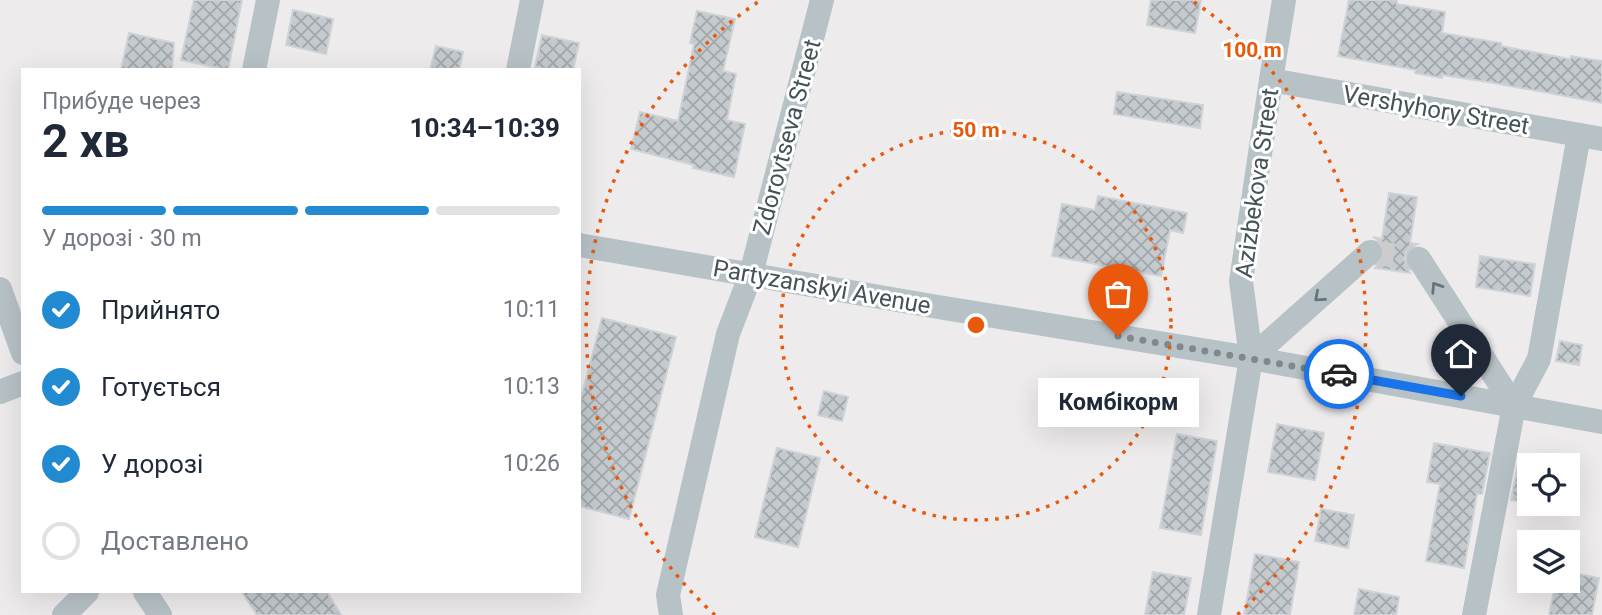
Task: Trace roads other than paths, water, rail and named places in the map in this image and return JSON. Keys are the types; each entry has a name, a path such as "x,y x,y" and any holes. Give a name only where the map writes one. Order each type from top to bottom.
{"street":[{"path":"254,68 268,0"},
{"path":"518,68 532,0"},
{"name":"Zdorovtseva Street","path":"671,615 668,595 728,334 751,274 822,0"},
{"name":"Azizbekova Street","path":"1209,615 1251,358 1241,281 1284,0"},
{"name":"Vershyhory Street","path":"1270,80 1590,137"},
{"path":"1474,615 1514,406 1539,359 1590,137"},
{"name":"Partyzanskyi Avenue","path":"581,245 1251,358 1602,422"},
{"path":"1251,358 1370,252"},
{"path":"1419,259 1514,406"},
{"path":"0,289 21,347"},
{"path":"0,392 21,384"},
{"path":"64,615 86,593"},
{"path":"146,593 160,615"}],"tunnel":[{"path":"1370,252 1419,259"}],"place":[{"name":"Комбікорм","path":"1118,336"}]}
